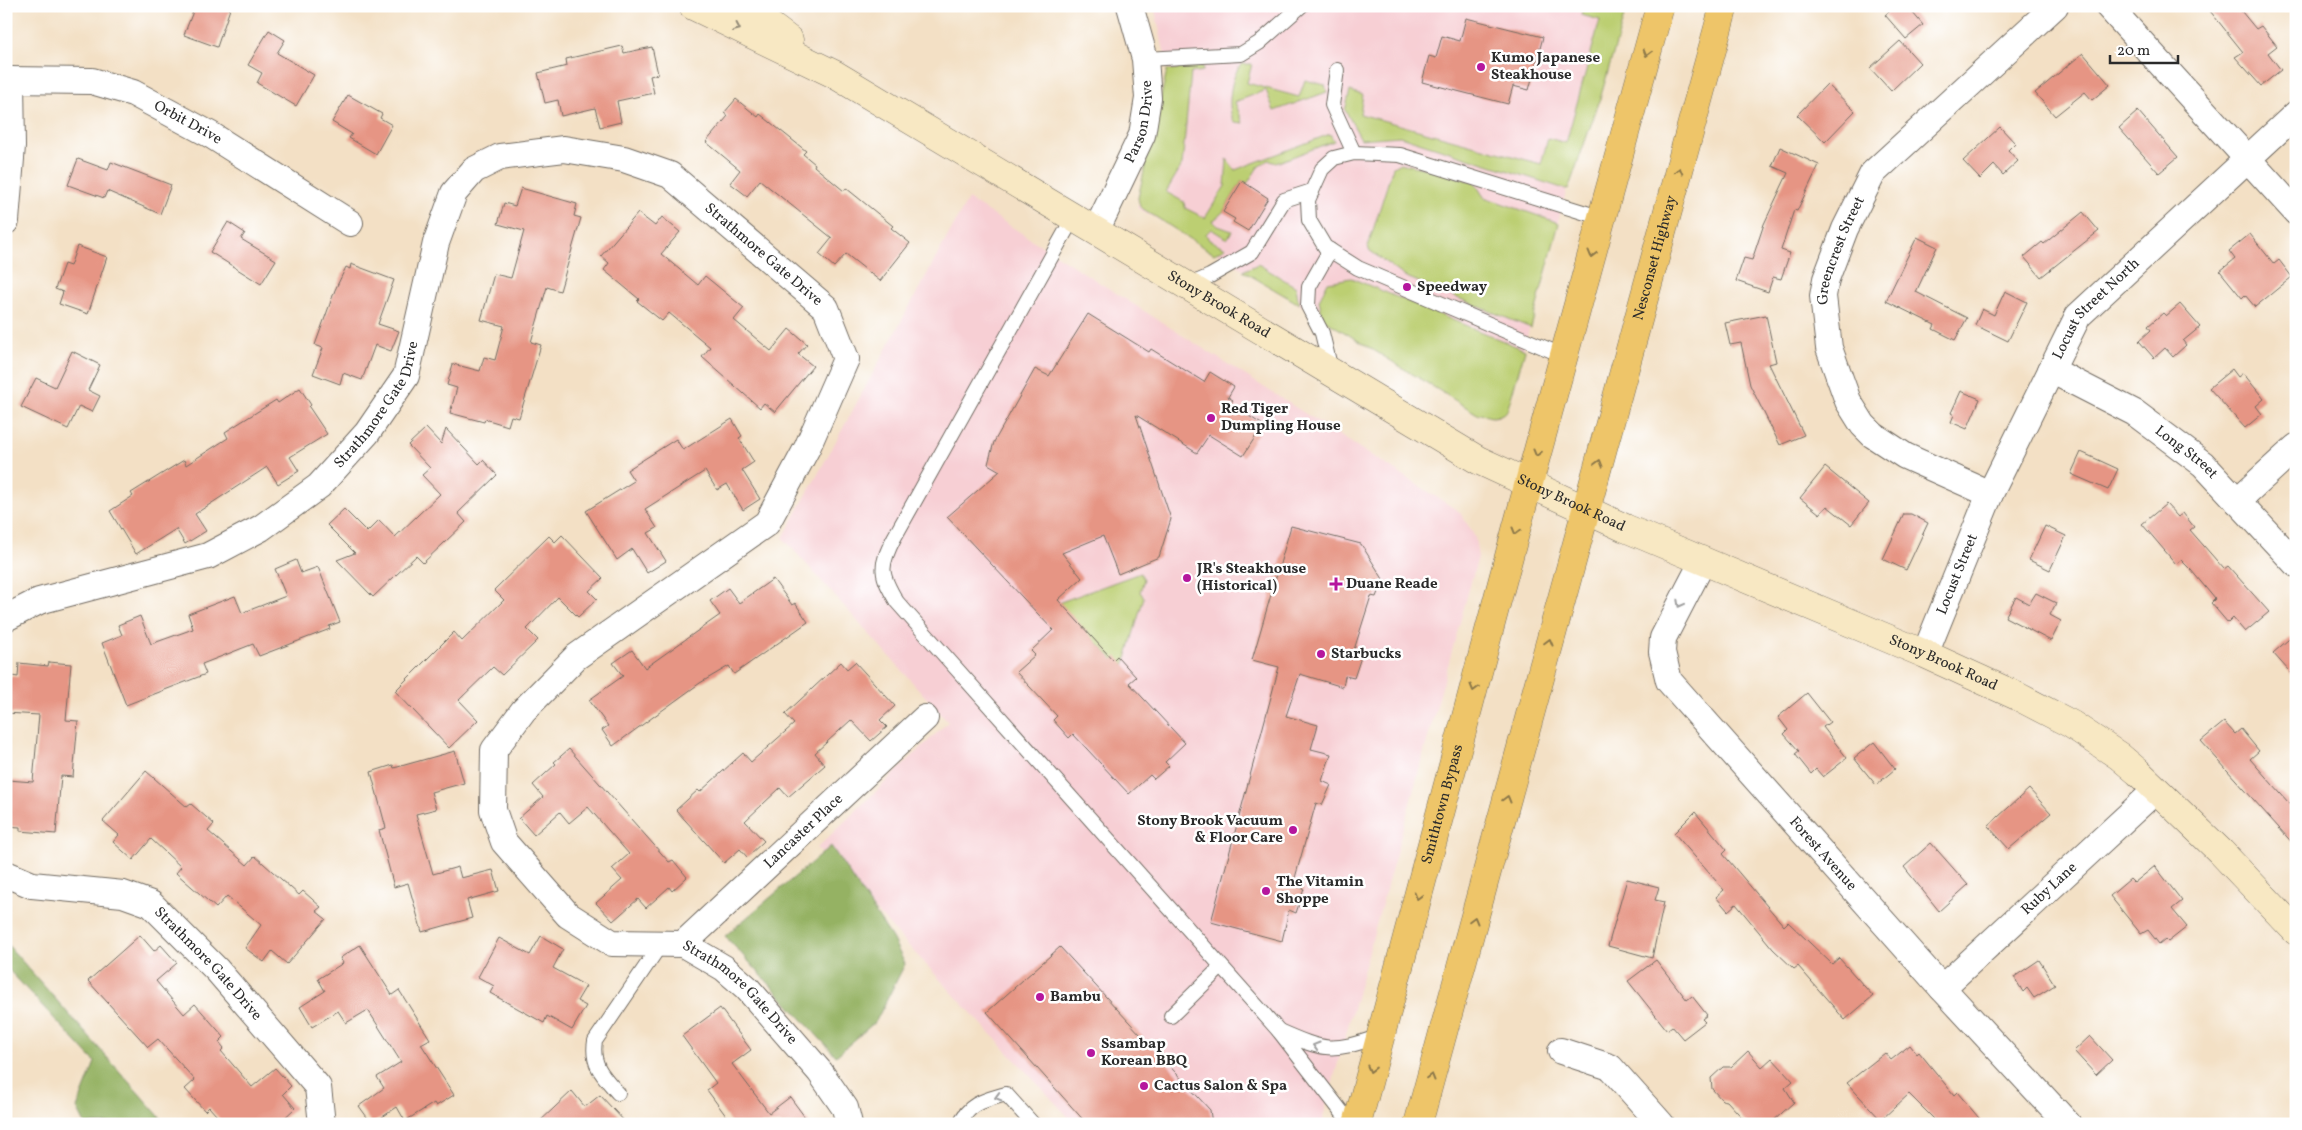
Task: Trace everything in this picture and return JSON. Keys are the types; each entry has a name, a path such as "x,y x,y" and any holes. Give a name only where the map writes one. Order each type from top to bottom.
{"highway":[{"path":"1529,484 1660,6"},
{"name":"Nesconset Highway","path":"1586,510 1724,6"},
{"name":"Smithtown Bypass","path":"1357,1124 1529,484"},
{"path":"1418,1124 1586,510"}],"main road":[{"name":"Stony Brook Road","path":"693,6 834,74 1478,460 1703,561 1925,654 2017,696 2071,724 2119,756 2156,790 2221,852 2296,931"},
{"name":"Stony Brook Road","path":"744,6 834,74"}],"street":[{"name":"Parson Drive","path":"1096,232 1142,135 1148,98 1145,59 1130,6"},
{"name":"Greencrest Street","path":"1990,494 1905,456 1874,435 1863,425 1848,401 1829,348 1823,296 1826,279 1845,229 1873,173 2054,6"},
{"path":"2108,6 2296,212"},
{"path":"6,221 12,146 8,80"},
{"name":"Orbit Drive","path":"8,80 92,81 133,93 212,135 350,223"},
{"path":"2248,158 2296,114"},
{"name":"Strathmore Gate Drive","path":"6,618 39,601 208,556 261,528 319,486 367,433 406,376 436,243 454,193 474,170 500,157 564,148 624,159 670,175 826,308 846,358 807,448 767,523 576,657 522,711 494,750 493,810 504,842 568,915 612,943 672,944 724,968 747,988 820,1072 845,1108 849,1124"},
{"name":"Locust Street North","path":"1990,494 2078,316 2248,158"},
{"name":"Long Street","path":"2052,370 2135,413 2203,464 2296,564"},
{"path":"2237,501 2296,447"},
{"name":"Locust Street","path":"1925,654 1990,494"},
{"name":"Forest Avenue","path":"1703,561 1663,638 1663,659 1669,681 1942,988 2068,1124"},
{"name":"Lancaster Place","path":"672,944 925,718"},
{"name":"Ruby Lane","path":"1942,988 2156,790"},
{"name":"Strathmore Gate Drive","path":"6,874 32,885 123,894 151,904 217,970 318,1087 322,1124"},
{"path":"1561,1051 1610,1067 1661,1124"}],"lane":[{"path":"1145,59 1242,54 1259,43 1301,6"},
{"path":"1337,70 1332,104 1354,153"},
{"path":"1564,356 1358,268 1325,246 1309,220 1308,200 1322,169 1334,158 1354,153 1400,155 1602,218"},
{"path":"1187,286 1210,276 1252,252 1284,200 1312,191"},
{"path":"1073,218 883,559 884,581 897,602 1278,1031 1351,1124"},
{"path":"1330,250 1310,287 1308,306 1322,333 1332,371"},
{"path":"618,1094 597,1069 592,1055 594,1041 672,944"},
{"path":"1172,1016 1221,967"},
{"path":"1278,1031 1326,1049 1351,1046 1380,1036"},
{"path":"960,1124 964,1114 976,1103 1006,1094 1033,1124"}],"shaded area":[{"path":"1154,6 1627,6 1569,181 1507,411 1499,417 1492,418 1480,413 1479,415 1194,239 1137,208 1141,200 1170,78"},
{"path":"968,199 1460,512 1475,537 1478,557 1323,1117 1324,1124 1075,1124 817,848 948,722 783,538"}],"green space":[{"path":"1583,6 1627,6 1600,99 1568,190 1400,136 1361,139 1345,110 1350,91 1363,95 1360,114 1541,164 1548,138 1566,143 1600,20 1581,15"},
{"path":"1242,64 1252,64 1247,83 1299,97 1305,80 1325,85 1327,92 1274,111 1266,90 1235,102 1243,123 1235,122 1230,110 1232,83"},
{"path":"1203,66 1203,71 1191,73 1182,165 1166,192 1184,202 1185,208 1205,218 1225,186 1227,159 1235,170 1330,134 1334,141 1276,163 1268,160 1258,167 1247,184 1242,181 1223,212 1213,221 1218,226 1232,231 1227,239 1211,229 1206,234 1209,240 1226,248 1214,254 1140,207 1138,198 1167,70"},
{"path":"1400,163 1441,172 1475,183 1484,197 1559,223 1531,328 1404,276 1369,250 1368,246 1393,167"},
{"path":"1258,264 1296,287 1299,304 1243,271"},
{"path":"1351,278 1525,350 1507,411 1494,417 1481,413 1479,415 1323,319 1319,300 1328,282"},
{"path":"1140,573 1144,579 1140,592 1144,597 1123,669 1058,603"},
{"path":"831,846 892,938 905,964 876,1021 836,1056 725,936"},
{"path":"6,943 166,1124 85,1124 77,1108 95,1062 6,967"}],"building":[{"path":"195,6 231,6 217,47 184,35"},
{"path":"1896,6 1907,6 1923,25 1906,39 1885,15"},
{"path":"2206,6 2237,6 2256,29 2261,26 2277,46 2268,53 2281,70 2261,86 2235,57 2243,52"},
{"name":"Kumo Japanese Steakhouse","path":"1466,18 1543,37 1529,90 1513,86 1508,104 1422,82 1429,56 1436,58 1442,36 1460,41"},
{"path":"269,30 285,40 277,53 314,75 296,106 257,83 262,73 248,65"},
{"path":"1900,41 1920,63 1891,91 1870,68"},
{"path":"622,46 624,53 652,47 658,74 650,76 654,93 617,101 621,122 600,127 595,108 561,116 558,100 545,103 538,73 567,66 566,59"},
{"path":"2083,53 2110,85 2092,100 2085,92 2055,116 2035,93"},
{"path":"1827,84 1855,111 1825,142 1797,115"},
{"path":"348,95 382,114 380,118 392,125 376,154 349,138 352,134 332,122"},
{"path":"736,99 758,117 760,114 806,151 803,154 815,164 814,166 844,191 846,188 893,226 891,228 910,243 880,281 846,254 834,267 819,254 832,238 760,180 747,196 730,183 740,170 706,142 728,116 724,113"},
{"path":"2138,111 2178,157 2159,173 2119,128"},
{"path":"2000,127 2015,143 2008,150 2018,161 2003,175 1994,165 1980,179 1963,161"},
{"path":"1780,147 1819,165 1797,211 1794,210 1781,250 1790,253 1781,279 1773,277 1768,292 1736,281 1744,258 1752,260 1764,224 1788,173 1772,166"},
{"path":"78,159 108,170 111,162 171,185 160,214 107,191 104,198 68,185"},
{"path":"1242,181 1268,198 1248,231 1233,222 1235,219 1223,212"},
{"path":"521,188 577,204 574,216 581,218 560,291 547,287 531,342 541,345 519,418 511,416 508,426 485,419 484,422 450,413 457,388 447,385 453,364 480,371 484,357 495,360 504,326 481,320 494,274 511,278 524,231 498,224 504,203 515,206"},
{"path":"2083,212 2099,231 2041,277 2024,257 2042,242 2044,244"},
{"path":"638,213 655,226 662,217 680,232 661,254 698,285 705,276 744,308 734,320 771,351 789,329 807,344 798,354 813,366 775,412 764,403 760,408 702,357 710,347 669,313 662,321 604,270 609,263 601,256"},
{"path":"228,222 245,233 241,239 276,260 261,284 210,252"},
{"path":"2250,234 2274,264 2279,260 2292,277 2255,307 2245,295 2242,298 2220,271 2235,259 2229,251"},
{"path":"1917,237 1937,247 1916,292 1967,318 1955,340 1933,329 1935,325 1886,301"},
{"path":"77,246 107,257 88,314 59,304 63,292 55,289 64,264 70,266"},
{"path":"351,264 394,280 378,324 399,331 391,351 375,345 362,380 343,373 340,384 313,374 323,348 315,345 335,290 346,267 350,269"},
{"path":"2005,291 2027,302 2008,341 1975,325 1982,309 1994,315"},
{"path":"2180,304 2200,327 2183,341 2186,345 2173,357 2165,348 2154,358 2139,341 2151,330 2148,326 2163,313 2166,316"},
{"path":"1088,314 1149,352 1151,349 1204,382 1210,372 1234,387 1228,397 1233,400 1230,404 1263,425 1243,456 1209,435 1197,453 1136,415 1171,519 1159,557 1118,574 1103,536 1062,553 1082,578 1058,600 1113,660 1117,656 1136,677 1129,683 1185,743 1165,762 1169,766 1154,779 1150,775 1129,794 1073,734 1069,738 1053,720 1057,716 1016,672 1035,655 1031,651 1053,630 947,517 1000,471 988,464 994,442 1035,369 1049,376"},
{"path":"1766,315 1776,362 1769,364 1804,435 1780,445 1750,385 1741,343 1730,345 1725,323"},
{"path":"72,351 100,365 88,390 100,396 92,412 79,406 68,429 21,407 36,378 55,387"},
{"path":"2232,369 2238,377 2243,373 2264,399 2256,406 2262,414 2245,428 2209,388"},
{"path":"300,388 311,405 309,407 327,434 290,457 299,471 278,484 267,467 195,514 206,531 185,544 176,529 136,554 110,511 133,496 131,493 184,460 186,465 228,438 225,432 276,400 278,403"},
{"path":"1961,391 1980,399 1967,429 1951,422 1954,415 1951,413"},
{"path":"732,419 742,436 739,438 754,462 742,470 760,499 743,510 727,484 717,490 705,471 645,509 657,528 648,533 666,561 647,573 632,549 617,560 586,511 634,481 627,470 676,439 683,450"},
{"path":"426,428 441,444 446,429 479,464 483,460 497,475 458,513 466,522 423,563 416,556 373,597 337,560 355,553 327,525 344,509 367,532 379,520 395,537 440,494 422,475 430,468 408,445"},
{"path":"2081,452 2118,469 2108,490 2071,474"},
{"path":"1825,467 1869,503 1851,525 1827,506 1820,514 1800,498"},
{"path":"2166,504 2178,517 2183,513 2194,527 2190,530 2224,569 2228,566 2269,612 2245,632 2233,618 2228,623 2211,603 2215,599 2191,570 2181,560 2176,564 2142,524"},
{"path":"1904,514 1911,514 1928,523 1906,570 1883,559"},
{"path":"1291,526 1361,544 1383,579 1376,597 1371,596 1353,653 1361,657 1354,678 1345,676 1343,687 1300,674 1286,716 1318,725 1311,749 1331,754 1322,781 1331,785 1322,805 1316,803 1293,885 1304,889 1296,913 1289,910 1282,941 1211,922 1279,667 1252,660"},
{"path":"2045,526 2066,536 2050,570 2029,560"},
{"path":"562,535 603,578 589,591 597,599 578,617 558,597 527,629 538,640 502,675 493,667 459,700 478,720 449,748 395,691 454,632 462,641 504,600 494,590 549,536 555,542"},
{"path":"296,560 301,573 318,567 340,622 329,626 330,629 259,656 253,644 202,664 206,674 126,705 102,643 122,635 118,625 140,616 151,644 193,629 188,614 235,596 242,613 286,596 275,569"},
{"path":"773,579 792,605 795,603 808,622 734,674 729,666 700,683 613,746 602,730 608,726 589,700 623,676 613,663 632,650 645,668 720,615 710,601 728,588 739,603"},
{"path":"2036,593 2056,603 2050,615 2061,621 2051,641 2005,617 2016,597 2029,604"},
{"path":"2296,633 2296,679 2273,653"},
{"path":"49,662 71,664 66,720 78,721 73,777 61,776 56,834 20,831 20,827 6,826 8,780 33,782 39,715 6,713 6,675 18,677 19,663 48,666"},
{"path":"841,662 847,669 855,662 895,706 880,720 887,727 871,741 851,720 815,753 825,765 788,797 780,788 745,821 764,841 747,857 740,849 724,863 676,810 698,790 700,792 743,753 751,762 794,724 785,714"},
{"path":"1807,693 1830,722 1823,727 1847,758 1823,777 1816,769 1811,774 1795,754 1799,751 1784,734 1788,730 1778,717"},
{"path":"2224,722 2235,734 2241,729 2259,751 2250,759 2296,811 2296,847 2201,741"},
{"path":"1874,742 1895,769 1876,785 1854,758"},
{"path":"569,749 669,862 673,860 687,877 672,891 669,887 646,908 638,899 613,921 596,903 622,880 612,869 629,854 588,807 569,823 560,812 534,835 519,818 543,797 533,785"},
{"path":"455,751 464,783 431,792 436,809 416,814 433,874 458,867 461,878 493,870 499,891 467,900 472,918 422,932 408,883 394,887 379,830 386,828 371,772 393,765 394,768"},
{"path":"146,771 187,807 191,804 214,824 208,831 247,865 255,856 299,895 303,891 321,907 316,911 326,919 287,964 272,951 264,962 245,948 261,925 227,896 216,908 176,873 181,867 151,839 133,860 113,842 119,835 103,821"},
{"path":"2029,789 2051,813 2009,849 1988,826"},
{"path":"1695,812 1727,850 1723,854 1784,926 1788,922 1832,964 1839,958 1873,996 1845,1020 1798,966 1794,969 1773,949 1736,904 1728,911 1716,897 1724,890 1674,833"},
{"path":"1931,843 1968,885 1939,911 1904,867"},
{"path":"2155,866 2182,901 2172,909 2187,927 2168,942 2165,939 2159,944 2148,930 2141,934 2110,896 2130,879 2134,883"},
{"path":"1627,879 1659,887 1655,900 1664,902 1652,958 1608,946"},
{"path":"140,935 154,951 161,945 177,963 156,981 184,1014 195,1004 224,1037 219,1042 224,1048 221,1051 252,1087 275,1068 291,1086 283,1094 295,1108 278,1124 224,1124 209,1107 205,1111 185,1089 195,1080 158,1039 148,1047 88,981"},
{"path":"541,936 563,949 553,968 586,986 577,1001 586,1006 572,1030 547,1016 544,1023 490,993 494,986 478,977 499,938 530,955"},
{"path":"360,945 392,995 399,990 430,1039 421,1044 454,1095 436,1106 434,1103 405,1121 397,1107 372,1124 359,1106 384,1088 377,1077 401,1062 368,1010 346,1023 338,1011 312,1027 300,1007 325,991 318,979 343,963 340,958"},
{"path":"1060,947 1210,1110 1212,1124 1087,1124 987,1012"},
{"path":"1656,960 1687,1000 1692,996 1707,1015 1702,1019 1705,1022 1683,1039 1672,1026 1667,1030 1628,981"},
{"path":"2039,960 2055,985 2034,998 2027,988 2023,992 2014,977"},
{"path":"720,1008 751,1050 732,1064 769,1113 790,1097 810,1124 732,1124 707,1090 716,1083 682,1036"},
{"path":"2090,1036 2112,1060 2096,1075 2074,1051"},
{"path":"1910,1045 1917,1054 1919,1052 1954,1095 1957,1092 1984,1124 1939,1124 1909,1094 1881,1120 1847,1083 1885,1053 1891,1060"},
{"path":"1748,1051 1762,1067 1772,1058 1793,1081 1785,1088 1794,1102 1770,1124 1748,1124 1727,1101 1722,1100 1712,1089 1711,1078 1723,1067 1731,1067"},
{"path":"572,1091 585,1107 600,1095 627,1124 537,1124"}],"place":[{"name":"Kumo Japanese Steakhouse","path":"1481,67"},
{"name":"Speedway","path":"1407,287"},
{"name":"Red Tiger Dumpling House","path":"1211,418"},
{"name":"JR's Steakhouse (Historical)","path":"1187,578"},
{"name":"Duane Reade","path":"1336,584"},
{"name":"Starbucks","path":"1321,654"},
{"name":"Stony Brook Vacuum & Floor Care","path":"1293,830"},
{"name":"The Vitamin Shoppe","path":"1266,891"},
{"name":"Bambu","path":"1040,997"},
{"name":"Ssambap Korean BBQ","path":"1091,1053"},
{"name":"Cactus Salon & Spa","path":"1144,1086"}]}
